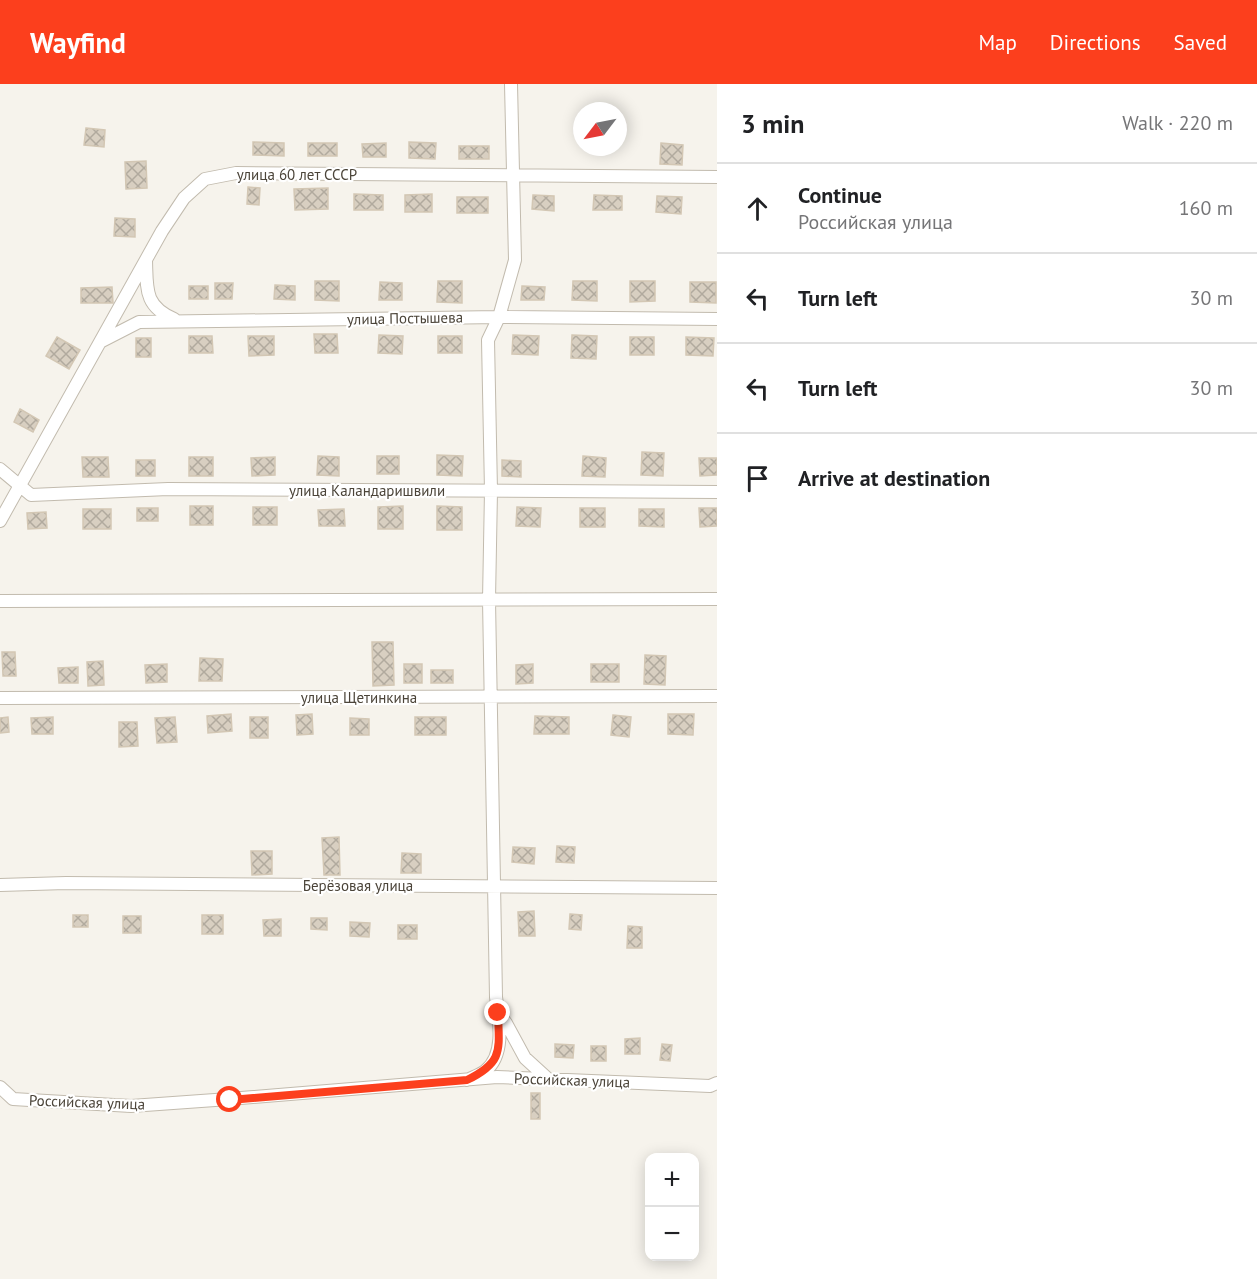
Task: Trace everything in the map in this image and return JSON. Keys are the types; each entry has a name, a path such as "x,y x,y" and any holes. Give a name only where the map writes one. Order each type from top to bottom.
{"street":[{"path":"467,1080 486,1071 499,1051 496,997 489,600 491,491 488,340 499,317 515,260 511,84"},
{"name":"улица 60 лет СССР","path":"0,521 162,231 184,198 205,179 236,173 717,177"},
{"path":"146,258 149,299 160,313 180,321"},
{"name":"улица Постышева","path":"99,343 139,322 499,317 717,319"},
{"path":"0,469 19,486"},
{"name":"улица Каландаришвили","path":"19,486 31,495 168,489 717,492"},
{"path":"0,601 717,598"},
{"name":"улица Щетинкина","path":"0,698 717,696"},
{"name":"Берёзовая улица","path":"0,885 66,883 717,888"},
{"path":"498,1013 525,1058 548,1079"},
{"name":"Российская улица","path":"0,1087 13,1099 132,1106 497,1077 710,1086 717,1083"}],"building":[{"path":"86,128 105,130 104,147 84,145"},
{"path":"253,142 284,143 284,156 253,155"},
{"path":"409,142 436,143 435,159 409,158"},
{"path":"308,143 337,143 337,156 308,156"},
{"path":"386,143 386,157 363,157 362,144"},
{"path":"661,143 683,145 682,165 660,164"},
{"path":"459,146 489,146 489,159 459,159"},
{"path":"146,161 147,188 126,189 125,162"},
{"path":"248,187 260,188 259,205 247,204"},
{"path":"328,188 328,209 295,210 294,189"},
{"path":"354,194 383,195 383,210 354,210"},
{"path":"432,194 432,212 405,212 405,195"},
{"path":"533,195 554,196 554,211 532,209"},
{"path":"594,195 622,196 622,210 593,210"},
{"path":"657,196 682,197 681,214 656,212"},
{"path":"457,197 488,197 488,213 457,213"},
{"path":"115,218 135,219 135,237 114,236"},
{"path":"315,281 339,281 339,301 315,300"},
{"path":"438,281 462,281 462,303 437,302"},
{"path":"573,281 597,281 597,301 572,300"},
{"path":"630,281 655,281 655,301 630,302"},
{"path":"380,282 402,283 402,300 379,300"},
{"path":"690,282 716,282 716,303 690,302"},
{"path":"215,283 233,283 232,299 215,299"},
{"path":"275,285 295,286 295,300 274,299"},
{"path":"189,286 208,286 208,299 189,299"},
{"path":"522,286 545,287 544,300 521,300"},
{"path":"112,287 113,303 81,303 81,288"},
{"path":"314,334 337,334 338,353 315,353"},
{"path":"379,335 403,336 402,354 378,353"},
{"path":"513,335 539,336 538,355 512,354"},
{"path":"572,335 597,336 596,359 571,358"},
{"path":"189,336 212,336 213,353 189,353"},
{"path":"248,336 274,336 274,355 249,356"},
{"path":"438,336 462,336 462,353 438,353"},
{"path":"57,337 80,350 69,369 46,356"},
{"path":"630,337 654,337 654,355 630,355"},
{"path":"686,337 714,338 713,356 686,355"},
{"path":"136,338 151,338 151,357 136,357"},
{"path":"20,409 39,420 33,432 14,422"},
{"path":"642,452 664,453 663,476 641,475"},
{"path":"437,455 463,456 462,476 437,475"},
{"path":"318,456 339,457 339,476 317,475"},
{"path":"377,456 399,456 399,474 377,474"},
{"path":"583,456 606,458 605,477 582,476"},
{"path":"82,457 108,457 109,477 83,477"},
{"path":"189,457 213,457 213,476 189,476"},
{"path":"275,457 275,475 252,476 251,458"},
{"path":"699,458 717,458 717,475 700,476"},
{"path":"136,460 155,460 155,476 136,476"},
{"path":"502,460 521,461 521,477 502,476"},
{"path":"190,506 213,506 213,525 190,525"},
{"path":"403,506 403,529 378,529 378,507"},
{"path":"437,506 462,507 462,530 437,530"},
{"path":"253,507 277,507 277,525 253,525"},
{"path":"517,507 541,508 540,527 516,526"},
{"path":"137,508 158,508 158,521 137,521"},
{"path":"580,508 605,508 605,527 580,527"},
{"path":"699,508 717,508 717,526 700,527"},
{"path":"83,509 111,509 111,529 83,529"},
{"path":"344,509 345,526 319,526 318,510"},
{"path":"639,509 664,509 664,527 639,526"},
{"path":"46,512 47,528 28,529 27,513"},
{"path":"372,642 393,642 394,685 373,686"},
{"path":"2,652 15,652 16,676 3,676"},
{"path":"645,655 666,656 665,685 644,684"},
{"path":"200,658 223,659 222,681 199,681"},
{"path":"103,661 104,685 88,686 87,662"},
{"path":"167,664 167,682 146,683 145,665"},
{"path":"404,664 422,664 422,683 404,683"},
{"path":"533,664 533,683 516,684 516,665"},
{"path":"591,664 619,664 619,682 591,682"},
{"path":"78,667 78,683 59,683 58,668"},
{"path":"431,670 453,670 453,683 431,683"},
{"path":"231,714 232,731 208,733 207,716"},
{"path":"312,714 313,734 297,735 296,715"},
{"path":"668,714 694,714 693,735 668,734"},
{"path":"613,715 631,717 629,737 611,735"},
{"path":"535,716 569,717 569,734 534,734"},
{"path":"8,717 9,732 0,733 0,718"},
{"path":"53,717 53,734 32,734 31,718"},
{"path":"175,717 177,742 157,743 155,718"},
{"path":"250,717 268,717 268,738 250,738"},
{"path":"415,717 446,717 446,735 415,735"},
{"path":"350,718 369,719 369,735 350,735"},
{"path":"119,722 137,722 138,746 119,747"},
{"path":"339,837 340,875 324,875 322,838"},
{"path":"557,846 575,847 574,863 556,862"},
{"path":"513,847 535,848 534,864 512,862"},
{"path":"251,851 272,851 272,874 252,875"},
{"path":"402,853 421,854 421,873 401,873"},
{"path":"534,911 535,936 519,936 518,912"},
{"path":"570,914 582,915 581,930 569,929"},
{"path":"73,915 88,915 88,927 73,927"},
{"path":"202,915 223,915 223,934 202,934"},
{"path":"123,916 141,916 141,933 123,933"},
{"path":"311,918 327,918 327,930 311,929"},
{"path":"281,919 281,936 264,936 263,920"},
{"path":"350,922 370,923 369,937 350,936"},
{"path":"398,925 417,925 417,939 398,939"},
{"path":"628,926 642,927 642,948 627,948"},
{"path":"640,1038 640,1054 625,1054 625,1039"},
{"path":"555,1044 574,1045 573,1058 555,1057"},
{"path":"662,1044 672,1045 670,1061 660,1060"},
{"path":"591,1046 606,1046 606,1061 591,1061"},
{"path":"531,1093 540,1093 540,1119 531,1119"}],"route":[{"path":"230,1100 467,1080 486,1071 499,1051 498,1013"}]}
